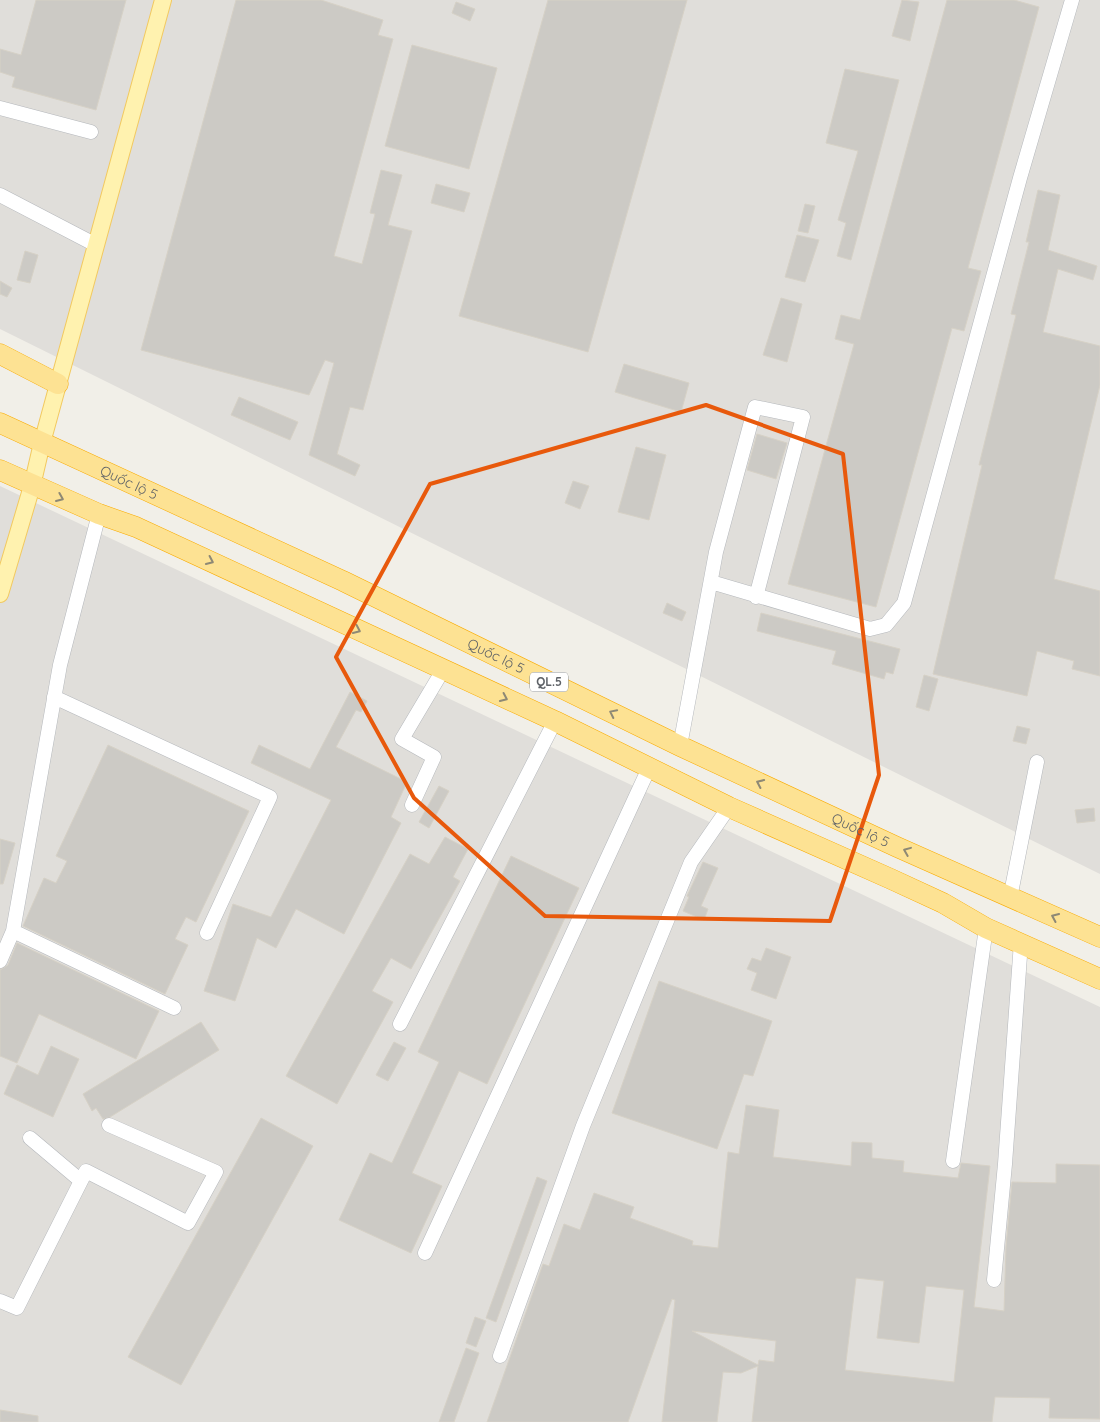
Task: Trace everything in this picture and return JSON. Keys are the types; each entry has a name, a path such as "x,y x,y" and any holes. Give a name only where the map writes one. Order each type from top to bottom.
{"highway":[{"path":"0,354 58,384"},
{"name":"Quốc lộ 5","path":"0,423 343,581 680,746 1010,898 1100,937"},
{"name":"QL.5","path":"0,470 32,486 136,527 555,721 729,807 943,903 986,928 1021,942 1100,979"}],"main road":[{"path":"0,594 32,486 42,443 163,0"}],"lane":[{"path":"711,582 756,597 870,629 886,625 904,603 1020,178 1072,0"},
{"path":"0,108 92,132"},
{"path":"0,194 96,245"},
{"path":"680,746 716,552 755,407 803,417 756,597"},
{"path":"0,961 13,931 60,665 99,514"},
{"path":"412,805 434,757 402,739 443,670"},
{"path":"54,697 270,797 207,934"},
{"path":"400,1024 555,721"},
{"path":"1010,898 1037,762"},
{"path":"426,1253 650,768"},
{"path":"500,1356 583,1126 691,862 729,807"},
{"path":"953,1161 986,928"},
{"path":"13,931 174,1008"},
{"path":"994,1280 1006,1164 1021,942"},
{"path":"0,1301 17,1308 86,1172 188,1223 216,1172 109,1125"},
{"path":"30,1138 81,1181"}],"highlighted area":[{"path":"706,405 843,454 879,775 830,921 545,916 414,798 336,657 430,484"}],"shaded area":[{"path":"0,0 1100,0 1100,874 0,329"},
{"path":"0,486 1100,1007 1100,1422 0,1422"}],"building":[{"path":"36,0 126,0 96,110 12,87 15,77 0,72 0,49 21,55"},
{"path":"236,0 321,0 383,20 378,35 393,39 334,256 362,264 375,214 370,213 381,170 402,175 388,225 412,231 363,410 350,407 337,454 360,465 355,476 309,455 334,363 325,360 309,395 141,350"},
{"path":"548,0 687,0 588,352 459,316"},
{"path":"902,0 919,2 910,41 892,36"},
{"path":"947,0 1014,0 1039,7 968,268 981,271 964,331 952,328 876,607 788,584 854,344 835,339 841,315 860,320"},
{"path":"456,2 475,9 470,21 452,13"},
{"path":"412,45 497,68 469,169 385,146"},
{"path":"845,69 899,80 851,260 837,256 846,223 838,220 858,151 826,143"},
{"path":"436,184 470,193 464,212 431,203"},
{"path":"1038,190 1060,195 1048,250 1097,266 1093,280 1058,269 1043,332 1100,346 1100,385 1054,579 1100,591 1100,676 1072,669 1074,661 1037,651 1027,696 933,674 982,465 979,465 1016,315 1011,314 1029,242 1026,242"},
{"path":"805,204 815,206 808,233 798,231"},
{"path":"797,235 819,240 805,282 785,277"},
{"path":"25,251 38,255 30,283 17,280"},
{"path":"0,281 12,288 7,297 0,294"},
{"path":"781,298 802,304 787,362 763,355"},
{"path":"624,364 689,383 681,412 615,392"},
{"path":"239,397 298,422 290,440 231,415"},
{"path":"757,434 787,443 776,479 747,470"},
{"path":"636,447 666,455 649,520 618,512"},
{"path":"573,481 589,486 580,509 565,503"},
{"path":"667,603 686,612 682,621 663,613"},
{"path":"761,613 900,649 893,674 886,672 884,679 832,664 836,651 757,631"},
{"path":"924,675 938,679 929,711 916,707"},
{"path":"350,692 367,701 361,712 356,710 336,747 407,782 391,817 401,823 344,934 296,909 276,948 257,938 235,1001 204,991 233,904 271,917 331,800 251,763 259,745 310,769"},
{"path":"1017,726 1030,729 1026,744 1013,741"},
{"path":"108,745 249,811 196,922 186,917 175,939 188,945 165,994 23,926 44,878 56,883 67,861 56,856"},
{"path":"439,786 449,791 429,828 419,822"},
{"path":"1094,808 1095,821 1077,823 1075,810"},
{"path":"445,837 468,849 453,877 460,881 411,969 391,958 372,991 393,1002 337,1104 286,1076 410,854 429,864"},
{"path":"0,839 15,843 3,884 0,884"},
{"path":"511,856 579,888 487,1084 459,1071 412,1173 442,1186 411,1253 339,1220 370,1153 392,1163 439,1062 418,1052"},
{"path":"703,862 718,868 701,906 708,909 704,920 683,911 689,897 687,896"},
{"path":"17,943 159,1011 136,1059 39,1014 17,1063 0,1056 0,970 8,965"},
{"path":"766,948 791,957 776,999 751,990 757,973 747,969 752,958 761,961"},
{"path":"659,981 772,1021 753,1076 744,1074 717,1149 612,1113"},
{"path":"201,1022 219,1050 110,1117 103,1119 96,1108 92,1111 83,1094"},
{"path":"394,1042 406,1048 388,1081 376,1075"},
{"path":"51,1046 79,1059 53,1117 4,1094 17,1065 38,1075"},
{"path":"746,1105 779,1110 773,1157 851,1166 852,1142 872,1143 872,1158 904,1161 903,1172 958,1178 961,1163 990,1166 974,1307 1004,1311 1006,1247 1012,1182 1056,1183 1056,1164 1100,1165 1100,1419 1049,1418 1050,1398 995,1397 992,1422 752,1422 758,1366 741,1373 723,1372 717,1422 662,1422 675,1300 672,1299 628,1422 487,1422 543,1264 549,1266 564,1224 580,1230 594,1193 634,1207 630,1218 693,1241 692,1245 718,1248 728,1152 739,1154","holes":["856,1278 884,1281 877,1338 919,1343 926,1286 964,1290 954,1382 845,1370","692,1331 776,1341 774,1362 759,1360 758,1365"]},
{"path":"261,1118 313,1146 181,1385 128,1357"},
{"path":"537,1177 547,1181 496,1322 486,1318"},
{"path":"475,1317 486,1321 476,1347 466,1343"},
{"path":"466,1348 479,1353 454,1422 439,1422"},
{"path":"0,1410 38,1416 38,1422 0,1422"}]}
